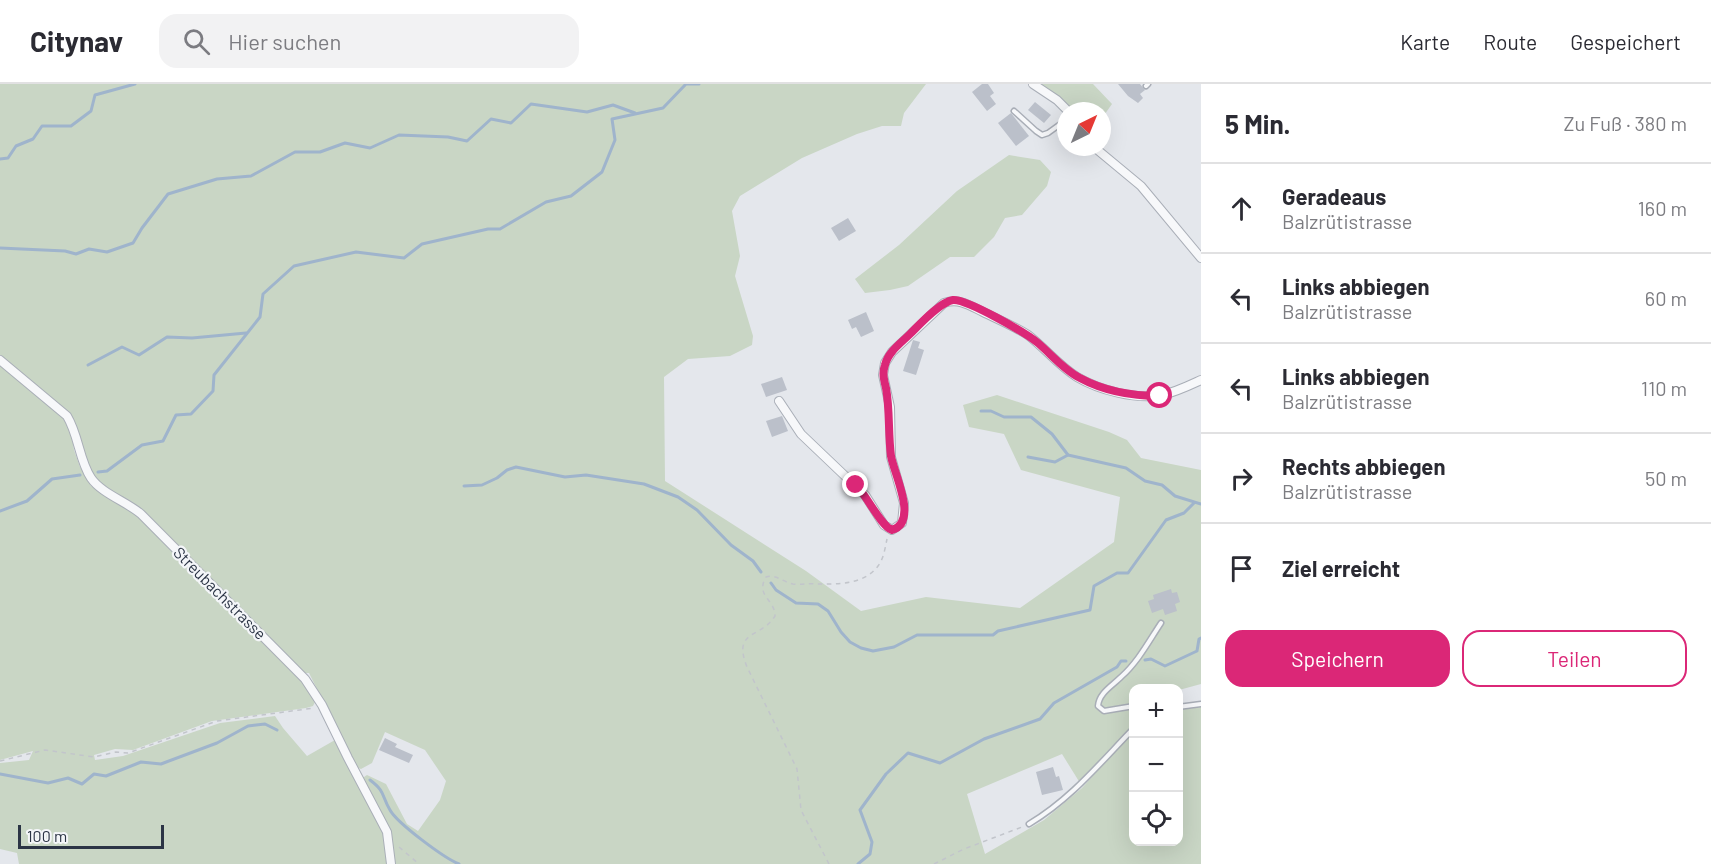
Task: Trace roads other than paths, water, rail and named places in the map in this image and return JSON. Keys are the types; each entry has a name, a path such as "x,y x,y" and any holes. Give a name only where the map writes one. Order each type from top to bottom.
{"street":[{"path":"1033,84 1059,102"},
{"path":"1105,156 1141,186 1201,258"},
{"path":"779,401 801,434 866,495 881,521 889,529 897,528 902,523 904,509 903,496 891,457 890,407 883,375 885,363 892,352 944,303 953,300 967,303 1025,334 1078,377 1092,384 1120,392 1160,396 1201,380"},
{"name":"Streubachstrasse","path":"0,360 67,416 74,428 88,472 98,486 141,514 305,679 322,705 389,839 391,864"}],"lane":[{"path":"1014,111 1042,135 1057,126"},
{"path":"1129,707 1104,711 1098,706 1098,702 1132,664 1161,623"},
{"path":"1183,706 1201,704"},
{"path":"1029,824 1066,798 1091,775 1129,733"}],"waterway":[{"path":"0,159 8,158 16,146 33,139 42,126 71,126 91,111 95,95 135,84"},
{"path":"98,472 107,471 142,445 163,441 176,415 191,414 213,391 214,375 260,317 263,294 294,266 356,252 404,258 422,244 488,229 500,229 546,202 571,196 602,172 615,140 612,119 663,108 686,84 699,84"},
{"path":"0,248 65,251 76,254 89,249 107,252 133,243 168,194 217,179 251,176 295,152 320,152 345,143 370,148 399,135 448,137 467,141 491,119 511,123 531,104 587,112 613,105 635,113"},
{"path":"88,365 122,347 139,355 167,337 192,338 246,333"},
{"path":"981,411 991,411 1004,417 1031,417 1052,434 1068,455 1126,468 1145,481 1162,485 1175,496 1201,504"},
{"path":"1028,457 1055,462 1068,455"},
{"path":"464,486 482,485 516,467 565,477 586,475 644,484 678,497 697,510 731,545 753,561 761,572"},
{"path":"0,511 27,501 52,479 80,475"},
{"path":"771,583 776,590 796,603 818,604 828,611 850,642 873,651 894,647 917,635 993,635 998,631 1090,610 1094,586 1117,573 1128,573 1166,520 1184,513 1194,503"},
{"path":"1145,660 1151,659 1165,666 1197,651 1201,638"},
{"path":"858,864 870,854 872,842 860,810 886,774 908,753 940,763 984,739 1040,719 1054,703 1117,667 1121,661 1126,661"},
{"path":"0,774 48,783 68,778 82,784 94,774 106,776 141,762 161,764 217,743 248,726 265,724 277,730"},
{"path":"370,780 381,791 394,816 432,848 459,864"}]}
